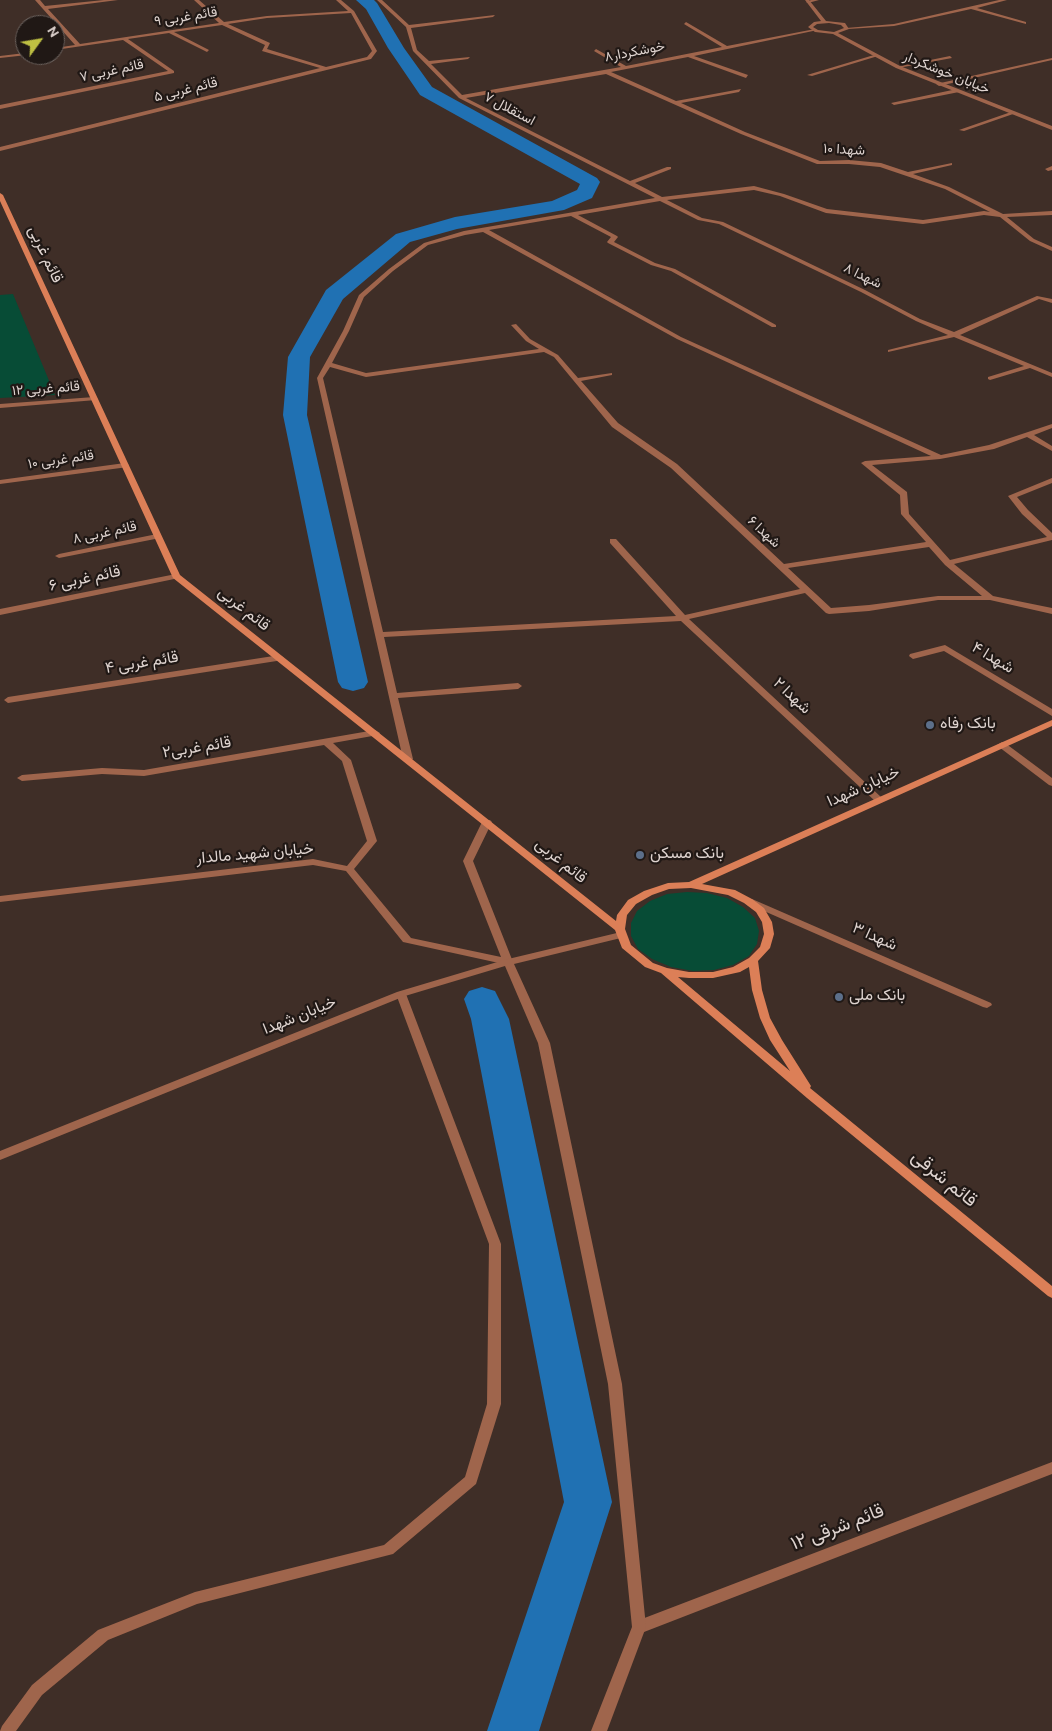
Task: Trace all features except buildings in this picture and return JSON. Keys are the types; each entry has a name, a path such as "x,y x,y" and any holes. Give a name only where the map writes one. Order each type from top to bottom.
{"main road":[{"name":"قائم غربی","path":"0,195 176,576 487,822 620,932"},
{"name":"خیابان شهدا","path":"691,884 1052,722"},
{"path":"691,884 725,890 748,901 760,910 767,922 769,934 765,948 754,960 736,970 713,975 690,975 666,971 636,956 626,946 620,932 622,915 632,902 648,892 668,886 691,884"},
{"path":"754,960 757,990 765,1018 776,1040 811,1095"},
{"name":"قائم شرقی","path":"666,971 811,1095 1052,1293"}],"street":[{"path":"37,0 79,46"},
{"path":"44,8 116,0"},
{"path":"196,0 223,24 268,44 264,50 325,68"},
{"path":"338,0 352,12"},
{"name":"استقلال ۷","path":"380,0 408,27 415,50 461,97 662,199"},
{"path":"808,1 817,0"},
{"path":"848,28 838,23 824,22 811,25 810,28 834,33 848,28 894,25 1005,0"},
{"path":"808,1 824,22"},
{"path":"972,7 1024,23"},
{"name":"قائم غربی ۹","path":"65,48 267,17 352,12"},
{"name":"قائم غربی ۵","path":"0,149 369,58 375,51 352,12"},
{"path":"408,27 493,16"},
{"path":"686,23 725,47"},
{"name":"خوشکردار۸","path":"461,97 813,30"},
{"path":"170,32 207,51"},
{"name":"خیابان خوشکردار","path":"834,33 898,67 1052,128"},
{"name":"قائم غربی ۷","path":"0,107 172,72 124,39"},
{"path":"596,50 624,67"},
{"path":"0,57 15,55"},
{"path":"687,55 746,76"},
{"path":"810,75 876,56"},
{"path":"898,67 950,57"},
{"path":"428,63 468,58"},
{"path":"939,84 1052,59"},
{"name":"شهدا ۱۰","path":"604,71 743,134 819,163 849,162 881,165 947,188 1002,216 1032,240 1052,249"},
{"path":"676,104 739,90"},
{"path":"894,103 958,91"},
{"path":"962,130 1013,113"},
{"path":"907,174 950,164"},
{"path":"631,183 669,168"},
{"path":"408,759 320,378 346,331 361,296 390,270 426,244 484,230 662,199 754,188 782,195 826,211 923,222 984,213 1002,216 1052,213"},
{"name":"شهدا ۸","path":"662,199 700,219 721,223 863,291 918,320 1052,375"},
{"path":"573,215 615,237 610,242 653,264 674,270 774,326"},
{"path":"484,230 680,338 940,457"},
{"path":"890,352 954,334 1039,297 1052,301"},
{"name":"شهدا ۶","path":"514,325 528,340 556,356 615,425 674,466 829,611 869,608 938,598 990,598 1052,611"},
{"path":"328,364 366,375 545,350"},
{"path":"990,378 1031,366"},
{"path":"576,380 610,374"},
{"name":"قائم غربی ۱۲","path":"0,406 94,399"},
{"path":"990,598 948,564 905,514 904,494 865,463 940,457 991,447 1052,426"},
{"path":"1029,435 1052,450"},
{"name":"قائم غربی ۱۰","path":"0,482 124,465"},
{"path":"1052,480 1012,496 1025,512 1052,537"},
{"name":"قائم غربی ۸","path":"59,556 157,536"},
{"path":"948,564 1052,537"},
{"name":"شهدا ۲","path":"613,541 683,618 878,799"},
{"path":"782,567 931,544"},
{"name":"قائم غربی ۶","path":"0,612 176,576"},
{"path":"379,635 683,618 806,590"},
{"name":"شهدا ۴","path":"913,656 945,648 1052,713"},
{"name":"قائم غربی ۴","path":"8,700 280,658"},
{"path":"393,696 518,686"},
{"name":"۲قائم غربی","path":"22,778 102,771 144,773 375,734"},
{"path":"327,743 346,760 372,841 349,869 407,940 508,962"},
{"path":"1002,745 1052,783"},
{"path":"487,822 468,861 508,962 544,1043 615,1384 639,1627 599,1731"},
{"name":"خیابان شهید مالدار","path":"0,899 313,862 349,869"},
{"name":"شهدا ۳","path":"748,901 987,1005"},
{"name":"خیابان شهدا","path":"0,1156 401,994 508,962 620,932"},
{"path":"7,1731 37,1690 103,1635 195,1598 388,1550 471,1480 494,1404 494,1244 401,994"},
{"name":"قائم شرقی ۱۲","path":"639,1627 1052,1468"}],"green space":[{"path":"13,294 55,395 0,398 0,295"},
{"path":"707,893 727,898 743,907 755,918 759,931 757,944 749,956 733,965 714,970 693,971 671,967 652,959 638,949 631,936 631,923 637,911 650,901 667,894"}],"waterway":[{"path":"325,310 334,295 403,238 455,223 557,206 585,194 590,182 426,91 396,48 372,6 364,0"},
{"path":"323,313 299,357 295,415 353,682"},
{"path":"482,999 490,1019 588,1502 513,1731"}],"place":[{"name":"بانک رفاه","path":"930,725"},
{"name":"بانک مسکن","path":"640,855"},
{"name":"بانک ملی","path":"839,997"}]}
